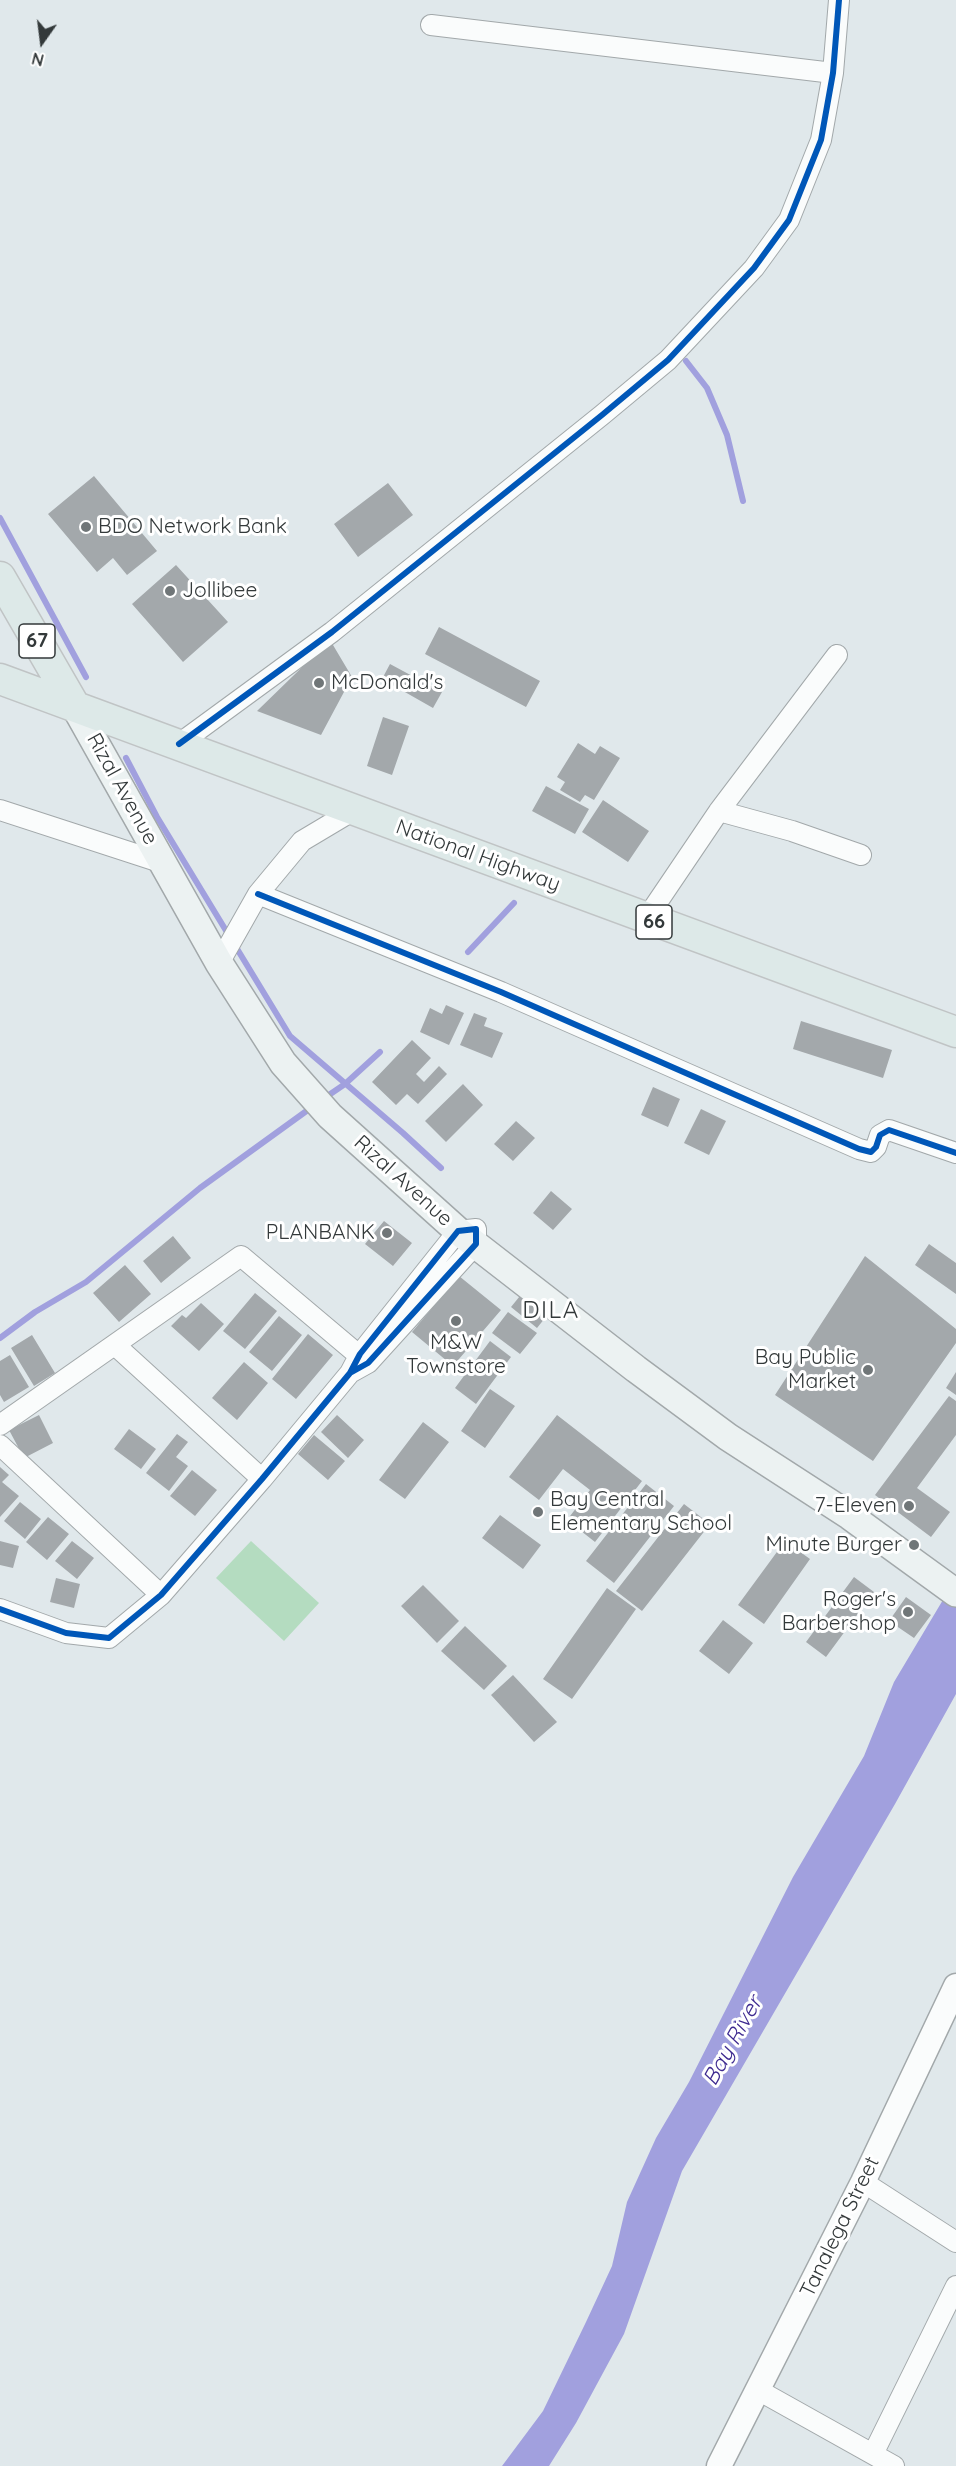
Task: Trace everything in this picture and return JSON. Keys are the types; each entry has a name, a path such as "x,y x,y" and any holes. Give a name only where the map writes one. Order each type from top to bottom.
{"main road":[{"name":"67","path":"0,577 74,705"},
{"name":"National Highway","path":"0,679 956,1032"},
{"name":"Rizal Avenue","path":"74,705 219,963 283,1064 330,1116 467,1237 636,1369 711,1424 850,1516 952,1590"}],"street":[{"path":"179,744 332,632 668,360 754,268 789,220 821,140 833,73 839,0"},
{"path":"431,25 833,73"},
{"path":"646,919 719,811 837,655"},
{"path":"0,810 163,863"},
{"path":"219,963 258,894 302,841 354,810"},
{"path":"719,811 792,831 861,855"},
{"path":"258,894 501,992 859,1149 871,1152 876,1147 880,1135 889,1130 956,1153"},
{"path":"0,1609 66,1633 109,1638 161,1595 467,1237"},
{"path":"0,1425 241,1256 364,1359"},
{"path":"115,1345 262,1479"},
{"path":"0,1445 161,1595"},
{"name":"Tanalega Street","path":"719,2466 863,2182 956,1986"},
{"path":"863,2182 956,2242"},
{"path":"873,2454 956,2286"},
{"path":"758,2390 894,2466"}],"green space":[{"path":"251,1541 319,1603 284,1641 216,1578"}],"water":[{"name":"Bay River","path":"956,1578 956,1694 895,1804 682,2171 624,2334 576,2423 549,2466 502,2466 543,2411 586,2322 612,2266 627,2202 656,2138 689,2082 793,1877 864,1756 894,1682"}],"building":[{"path":"94,476 157,551 127,575 113,558 97,572 48,514"},
{"path":"388,483 413,515 358,557 334,524"},
{"path":"176,565 228,622 183,662 132,604"},
{"path":"439,627 540,681 526,707 425,654"},
{"path":"330,640 352,677 321,735 257,711"},
{"path":"390,664 442,692 433,708 382,679"},
{"path":"383,717 409,726 392,775 367,766"},
{"path":"578,743 595,754 600,746 620,758 594,800 585,795 580,802 560,790 565,782 557,777"},
{"path":"546,786 589,809 575,834 532,811"},
{"path":"603,800 649,831 628,862 582,832"},
{"path":"446,1005 464,1013 449,1045 420,1032 430,1008 442,1014"},
{"path":"474,1013 487,1018 484,1026 503,1033 492,1058 460,1045"},
{"path":"801,1021 892,1050 883,1078 793,1049"},
{"path":"412,1040 431,1058 416,1074 424,1082 439,1066 447,1074 418,1104 407,1094 396,1105 372,1082"},
{"path":"463,1084 483,1105 446,1142 425,1121"},
{"path":"653,1087 680,1099 668,1127 641,1115"},
{"path":"701,1109 726,1121 709,1155 684,1143"},
{"path":"516,1121 535,1138 513,1161 494,1144"},
{"path":"551,1191 572,1209 553,1230 533,1213"},
{"path":"384,1221 412,1243 393,1266 365,1244"},
{"path":"173,1236 191,1258 161,1283 143,1261"},
{"path":"929,1244 956,1263 956,1294 915,1265"},
{"path":"865,1256 956,1329 956,1343 873,1461 775,1395"},
{"path":"125,1265 151,1294 119,1322 93,1293"},
{"name":"M&W Townstore","path":"459,1276 501,1310 453,1366 412,1332"},
{"path":"524,1291 547,1309 542,1315 545,1318 537,1328 511,1307"},
{"path":"255,1293 277,1311 245,1349 223,1331"},
{"path":"201,1303 224,1324 199,1351 171,1326 182,1315 186,1318"},
{"path":"508,1312 537,1333 520,1354 492,1333"},
{"path":"279,1316 302,1335 272,1371 249,1352"},
{"path":"308,1334 333,1355 296,1399 272,1379"},
{"path":"32,1335 55,1373 34,1386 11,1348"},
{"path":"490,1341 511,1357 476,1404 455,1388"},
{"path":"10,1355 29,1387 4,1402 0,1395 0,1361"},
{"path":"244,1362 268,1383 237,1420 212,1398"},
{"path":"956,1372 956,1395 946,1388"},
{"path":"490,1389 515,1406 485,1448 461,1431"},
{"path":"949,1396 956,1401 956,1435 917,1488 950,1512 931,1537 875,1495"},
{"path":"39,1415 53,1443 24,1458 9,1430"},
{"path":"337,1415 364,1440 348,1458 321,1432"},
{"path":"557,1415 642,1481 595,1542 567,1520 590,1490 563,1469 539,1500 509,1477"},
{"path":"423,1422 449,1442 405,1499 379,1480"},
{"path":"129,1429 156,1449 141,1469 114,1449"},
{"path":"177,1434 188,1442 176,1457 188,1466 169,1491 146,1473"},
{"path":"314,1435 345,1461 328,1480 298,1454"},
{"path":"0,1467 9,1475 2,1482 19,1496 0,1517"},
{"path":"192,1470 217,1490 195,1516 170,1496"},
{"path":"646,1484 674,1506 614,1583 586,1561"},
{"path":"20,1502 41,1519 25,1539 4,1521"},
{"path":"684,1504 710,1524 642,1611 616,1591"},
{"path":"500,1515 541,1545 523,1569 482,1538"},
{"path":"48,1517 69,1534 47,1560 26,1542"},
{"path":"0,1541 19,1546 13,1568 0,1565"},
{"path":"72,1541 94,1558 77,1579 55,1561"},
{"path":"785,1541 810,1559 764,1624 738,1605"},
{"path":"854,1577 874,1592 826,1657 806,1642"},
{"path":"56,1578 80,1584 74,1608 50,1602"},
{"path":"423,1585 459,1621 437,1643 401,1606"},
{"path":"607,1588 636,1609 572,1699 543,1679"},
{"path":"906,1597 931,1615 914,1638 889,1621"},
{"path":"723,1620 753,1643 729,1674 699,1651"},
{"path":"465,1626 507,1666 484,1690 441,1651"},
{"path":"513,1675 557,1722 534,1742 491,1695"}],"waterway":[{"path":"686,361 707,388 727,435 743,501"},
{"path":"0,518 86,677"},
{"path":"126,758 157,817 290,1036 441,1168"},
{"path":"468,952 514,903"},
{"path":"323,1099 345,1084 380,1052"},
{"path":"0,1338 35,1312 86,1282 200,1188 312,1107"}],"cycle path":[{"path":"179,744 332,632 602,415 668,360 754,268 789,220 821,140 833,73 839,0"},
{"path":"258,894 501,992 859,1149 871,1152 876,1147 880,1135 889,1130 956,1153"},
{"path":"0,1609 66,1633 109,1638 161,1595 262,1479 350,1373 360,1354 458,1231 476,1229 476,1244 368,1363 350,1373"}],"place":[{"name":"BDO Network Bank","path":"86,527"},
{"name":"Jollibee","path":"170,591"},
{"name":"McDonald's","path":"319,683"},
{"name":"PLANBANK","path":"387,1233"},
{"name":"M&W Townstore","path":"456,1321"},
{"name":"Bay Public Market","path":"868,1370"},
{"name":"7-Eleven","path":"909,1506"},
{"name":"Bay Central Elementary School","path":"538,1512"},
{"name":"Minute Burger","path":"914,1545"},
{"name":"Roger's Barbershop","path":"908,1612"}],"district":[{"name":"DILA","path":"551,1311"}]}
